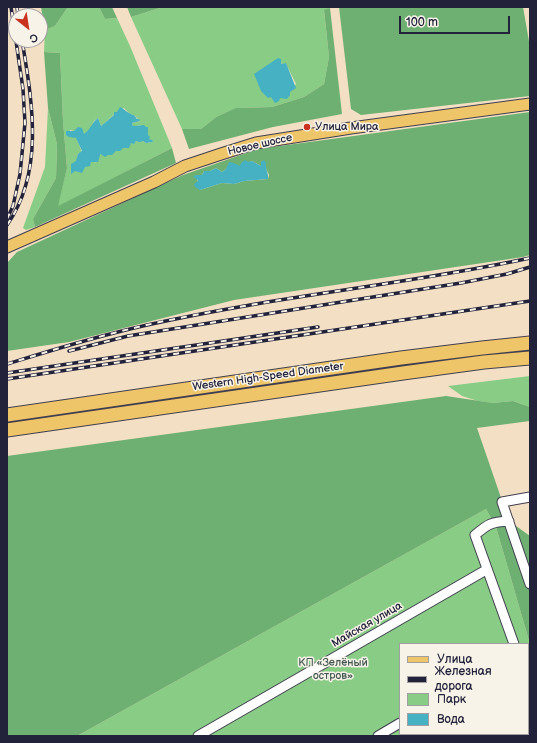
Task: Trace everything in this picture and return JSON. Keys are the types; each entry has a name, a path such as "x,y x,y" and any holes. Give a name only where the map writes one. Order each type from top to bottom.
{"highway":[{"name":"Western High-Speed Diameter","path":"7,415 401,358 530,343"},
{"name":"Western High-Speed Diameter","path":"7,430 403,373 484,362 530,358"}],"main road":[{"name":"Новое шоссе","path":"7,247 154,182 185,166 256,143 351,128 530,104"}],"street":[{"path":"530,497 502,502 528,570 530,584"},
{"path":"509,521 494,522 484,527 475,535 486,570 514,643"},
{"name":"Майская улица","path":"198,736 486,570"},
{"path":"378,736 399,724"}],"green space":[{"path":"68,7 99,7 105,19 117,18 172,148 57,207 67,168 60,53 44,52 44,48 48,48 48,29 55,26","holes":["124,108 130,114 134,115 140,121 132,123 133,127 140,125 146,127 149,139 153,142 132,142 113,152 101,154 85,167 75,171 78,154 82,152 76,137 69,137 70,130 84,134 90,130 94,121 98,118 101,126"]},
{"path":"68,7 55,26 48,29 48,8 41,8"},
{"path":"99,7 112,7 117,18 105,19"},
{"path":"127,7 163,7 131,17"},
{"path":"163,7 330,7 324,11 329,57 324,84 304,97 272,107 237,108 216,117 201,129 182,129 131,17","holes":["281,63 286,64 296,84 285,95 271,97 257,81 257,79"]},
{"path":"339,7 523,7 530,47 530,96 361,115 351,109"},
{"path":"330,8 342,114 273,127 189,149 182,129 201,129 216,117 236,108 272,107 304,97 324,84 329,57 324,10"},
{"path":"44,52 60,53 67,168 58,206 172,148 176,163 35,227 33,219 56,178 57,144 48,108"},
{"path":"48,108 57,144 56,178 33,219 35,227 26,230 23,228 45,167"},
{"path":"530,112 530,255 234,300 69,342 7,351 7,263 17,252 183,175 258,149","holes":["252,161 261,166 265,166 269,175 268,179 244,181 234,184 222,183 200,190 196,175 202,175 204,171 210,171 216,168 222,172 226,169 240,166"]},
{"path":"530,376 530,407 513,401 493,403 478,401 462,396 448,386"},
{"path":"446,396 493,403 513,401 530,407 530,421 477,428 509,521 530,536 530,644 496,527 486,509 77,736 7,736 7,456"},
{"name":"КП «Зелёный остров»","path":"486,509 496,527 530,644 530,736 77,736"}],"water":[{"path":"278,58 281,59 282,64 286,63 296,88 290,92 287,99 280,98 279,101 275,103 271,97 268,98 261,91 254,74"},
{"path":"120,107 139,119 140,121 132,123 133,126 144,125 148,127 149,139 153,142 146,143 143,141 136,141 134,144 131,143 129,148 123,148 120,151 116,151 112,155 105,157 101,154 98,162 91,162 90,166 85,167 82,173 75,171 71,174 71,164 76,161 78,154 82,151 76,138 66,135 66,131 74,131 78,127 82,128 84,134 98,118 101,126 114,115 114,112 117,112"},
{"path":"245,160 248,162 252,161 261,166 261,162 264,160 266,163 268,179 244,181 234,184 222,183 200,190 195,187 194,184 198,181 193,177 196,175 202,175 204,171 210,171 216,168 222,172 226,169 229,162 240,166"}],"railway":[{"path":"7,219 13,206 20,174 25,123 23,89 11,7"},
{"path":"7,225 19,204 27,182 31,159 32,111 23,48"},
{"path":"7,364 101,336 182,318 285,299 460,272 530,258"},
{"path":"69,351 128,336 461,283 507,274 530,267"},
{"path":"7,379 530,301"},
{"path":"7,373 318,327"}],"place":[{"name":"Улица Мира","path":"307,127"}]}
